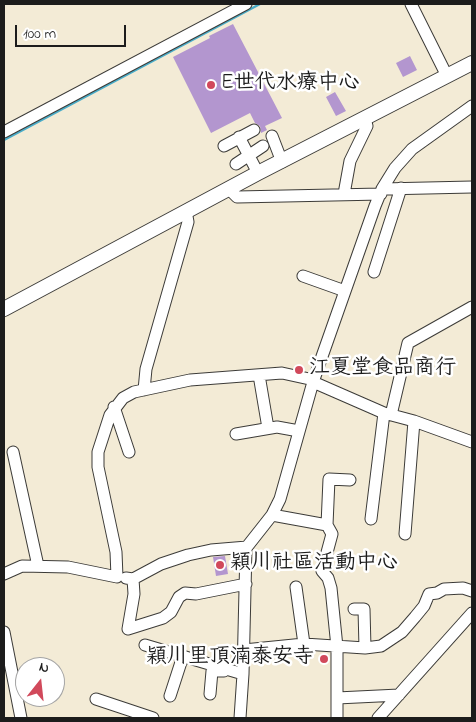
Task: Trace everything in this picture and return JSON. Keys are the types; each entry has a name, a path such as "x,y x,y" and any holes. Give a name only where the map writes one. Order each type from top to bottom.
{"main road":[{"path":"4,309 258,173 472,63"}],"street":[{"path":"4,132 246,4"},
{"path":"416,6 447,76"},
{"path":"240,718 239,673 244,650 247,547 272,515 280,500 313,381 382,191 395,168 412,149 472,106"},
{"path":"344,194 350,161 366,126 365,119"},
{"path":"224,146 254,130"},
{"path":"272,136 282,162"},
{"path":"239,137 258,173"},
{"path":"236,164 263,146"},
{"path":"229,189 237,197 344,194 401,188 472,187"},
{"path":"374,272 401,188"},
{"path":"144,390 146,369 188,222 186,211"},
{"path":"303,276 345,291"},
{"path":"370,519 387,414 408,343 472,307"},
{"path":"117,577 116,552 98,467 98,452 106,425 114,407 123,398 134,392 190,380 282,374 313,381 387,414 414,421 472,442"},
{"path":"260,375 268,428"},
{"path":"114,407 129,452"},
{"path":"405,534 414,421"},
{"path":"236,434 277,427 299,431"},
{"path":"13,452 38,566"},
{"path":"337,718 337,647 331,588 328,578 322,571 332,534 327,524 329,478 350,480"},
{"path":"272,515 327,524"},
{"path":"4,574 22,566 68,566 117,577 133,578 161,564 188,555 211,550 247,547"},
{"path":"133,578 134,594 128,629 163,618 171,612 179,598 186,593 196,594 246,584"},
{"path":"296,587 304,644"},
{"path":"244,650 304,644 365,648 381,646 402,632 424,606 429,594 437,593 444,589 463,588 472,591"},
{"path":"354,609 364,609 365,648"},
{"path":"378,718 472,613"},
{"path":"4,632 21,718"},
{"path":"145,645 239,673"},
{"path":"170,696 183,656"},
{"path":"210,694 212,671 239,673"},
{"path":"337,698 399,695"},
{"path":"96,699 153,718"}],"building":[{"path":"233,24 282,118 265,126 267,130 261,133 260,126 255,123 250,113 211,133 173,57"},
{"path":"410,56 417,70 403,77 396,63"},
{"path":"335,92 346,111 336,116 326,97"},
{"name":"穎川社區活動中心","path":"225,556 228,574 216,576 213,557"}],"waterway":[{"path":"4,140 260,4"}],"place":[{"name":"E世代水療中心","path":"211,85"},
{"name":"江夏堂食品商行","path":"299,370"},
{"name":"穎川社區活動中心","path":"220,565"},
{"name":"穎川里頂湳泰安寺","path":"324,659"}]}
